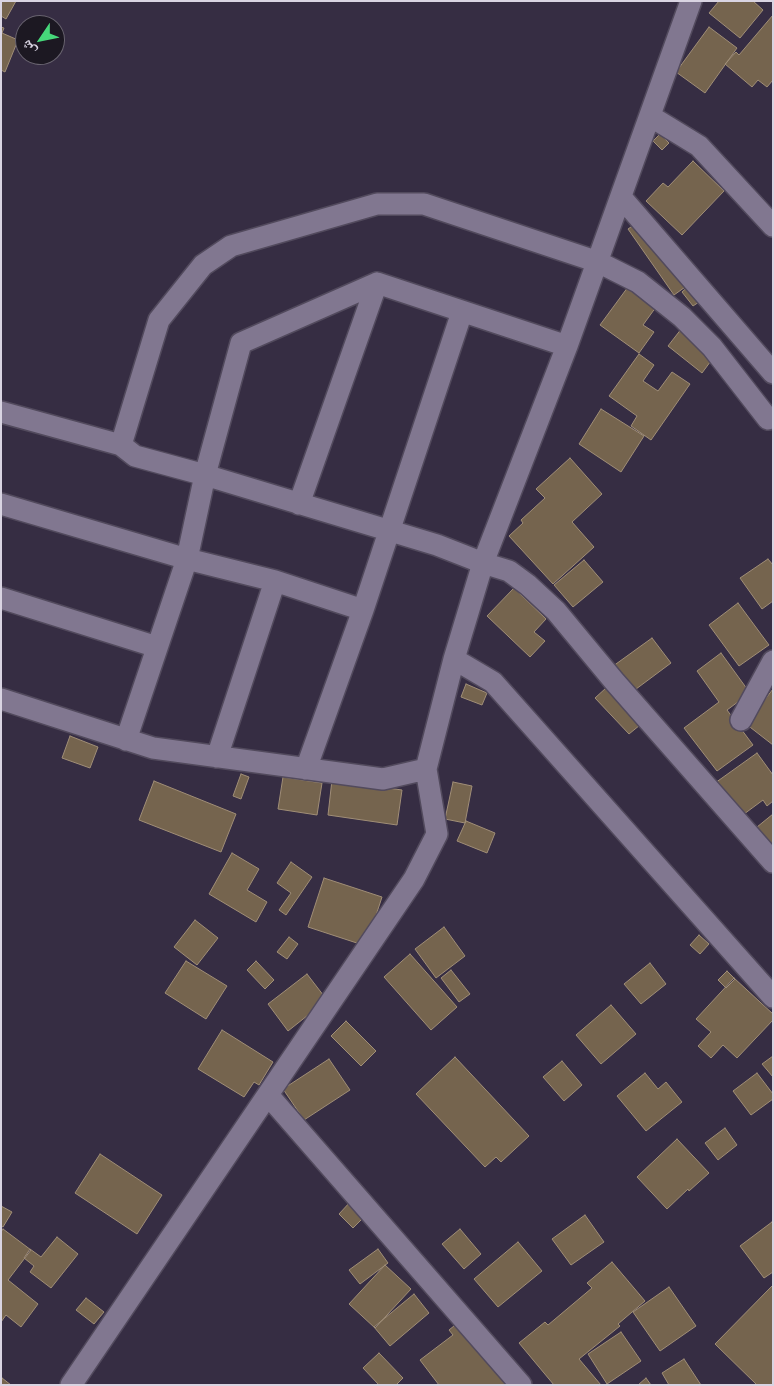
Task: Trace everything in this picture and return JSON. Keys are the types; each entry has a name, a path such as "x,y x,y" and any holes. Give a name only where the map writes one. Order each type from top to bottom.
{"street":[{"path":"71,1385 414,878 433,841 436,834 426,769 454,659 483,563 598,262 691,1"},
{"path":"650,116 699,146 773,226"},
{"path":"621,196 773,373"},
{"path":"121,445 159,320 202,265 232,246 377,204 424,204 598,262 638,282 682,317 712,347 768,419"},
{"path":"126,740 187,558 205,475 241,343 377,283 566,346"},
{"path":"299,504 377,283"},
{"path":"306,769 363,610 462,312"},
{"path":"1,412 121,445 135,456 205,475 437,545 509,571 528,585 556,611 614,681 773,862"},
{"path":"1,504 187,558 275,581 363,610"},
{"path":"217,757 275,581"},
{"path":"1,598 157,648"},
{"path":"454,659 493,682 773,997"},
{"path":"741,720 773,661"},
{"path":"1,699 153,748 383,779 426,769"},
{"path":"268,1094 521,1385"}],"building":[{"path":"1,1 16,1 6,19 1,16"},
{"path":"719,1 753,1 763,10 740,38 709,13"},
{"path":"773,15 773,80 767,87 758,80 752,87 725,64 736,52 739,55"},
{"path":"1,27 4,28 2,33 15,39 15,47 5,72 1,70"},
{"path":"709,27 737,48 705,93 676,72"},
{"path":"660,134 669,143 662,150 653,141"},
{"path":"693,161 724,191 682,235 646,201 663,183 668,187"},
{"path":"641,220 688,285 674,295 628,229"},
{"path":"690,285 702,300 693,306 682,292"},
{"path":"628,287 656,307 643,325 654,332 639,353 600,325"},
{"path":"682,328 716,354 702,373 668,346"},
{"path":"639,354 654,365 643,381 658,391 672,372 690,384 651,440 631,426 637,416 609,396"},
{"path":"601,409 644,436 621,472 579,444"},
{"path":"570,458 602,494 572,522 594,547 553,584 509,536 523,523 521,520 545,498 536,489"},
{"path":"768,559 773,565 773,601 762,609 740,578"},
{"path":"584,560 603,582 573,607 554,585"},
{"path":"514,588 546,619 534,632 545,641 530,657 487,616"},
{"path":"738,603 769,645 739,666 709,625"},
{"path":"652,638 671,663 628,695 609,669"},
{"path":"721,653 750,693 727,710 753,745 717,771 684,728 719,702 697,671"},
{"path":"466,684 487,693 482,705 461,697"},
{"path":"606,688 640,725 629,734 595,698"},
{"path":"773,689 773,745 746,724"},
{"path":"70,736 98,747 90,768 62,758"},
{"path":"757,753 773,775 773,801 767,806 763,800 740,817 715,783"},
{"path":"241,774 249,777 241,799 233,796"},
{"path":"283,777 322,783 317,815 278,809"},
{"path":"332,780 402,790 397,825 328,815"},
{"path":"154,781 236,814 221,852 139,820"},
{"path":"453,782 472,786 465,823 445,819"},
{"path":"773,814 773,847 757,827"},
{"path":"466,821 495,833 487,853 457,841"},
{"path":"232,853 259,869 247,890 267,902 256,922 209,894"},
{"path":"291,862 312,877 286,915 279,910 291,893 277,883"},
{"path":"324,878 382,897 366,946 308,927"},
{"path":"195,920 218,938 197,965 174,947"},
{"path":"444,927 465,956 436,978 415,949"},
{"path":"699,935 709,944 700,954 690,945"},
{"path":"289,937 298,944 287,959 277,952"},
{"path":"410,954 457,1007 431,1030 384,977"},
{"path":"186,961 227,986 206,1019 165,993"},
{"path":"256,961 274,980 265,989 247,970"},
{"path":"650,963 666,984 641,1004 624,984"},
{"path":"451,970 470,994 459,1002 441,978"},
{"path":"727,971 735,979 726,988 718,980"},
{"path":"307,974 327,1000 288,1031 268,1004"},
{"path":"734,978 773,1014 773,1020 737,1058 723,1045 711,1058 698,1046 711,1032 696,1019"},
{"path":"611,1005 636,1034 601,1064 576,1035"},
{"path":"346,1021 376,1051 361,1066 331,1036"},
{"path":"222,1030 273,1062 259,1085 254,1082 244,1097 198,1069"},
{"path":"773,1056 773,1077 762,1064"},
{"path":"455,1057 529,1136 501,1162 496,1157 485,1167 416,1094"},
{"path":"329,1059 350,1090 304,1120 283,1089"},
{"path":"562,1061 582,1085 564,1101 543,1077"},
{"path":"645,1073 658,1089 666,1082 682,1102 646,1131 617,1096"},
{"path":"757,1073 773,1094 773,1099 751,1115 733,1091"},
{"path":"725,1128 737,1145 718,1160 705,1143"},
{"path":"677,1139 709,1173 689,1191 688,1189 667,1209 637,1177"},
{"path":"100,1154 162,1195 137,1234 75,1193"},
{"path":"351,1201 366,1215 353,1228 339,1214"},
{"path":"1,1206 12,1212 3,1227 1,1226"},
{"path":"585,1215 604,1242 571,1265 552,1239"},
{"path":"772,1222 773,1272 764,1278 740,1246"},
{"path":"3,1229 31,1250 8,1280 38,1304 21,1327 6,1315 1,1322 1,1232"},
{"path":"460,1229 481,1254 464,1269 442,1244"},
{"path":"57,1237 78,1254 51,1288 30,1272 34,1266 24,1258 30,1249 41,1257"},
{"path":"518,1242 542,1271 498,1307 474,1279"},
{"path":"378,1249 388,1263 360,1284 349,1270"},
{"path":"612,1262 645,1301 618,1324 620,1326 579,1359 601,1385 554,1385 519,1343 545,1322 548,1325 592,1288 587,1283"},
{"path":"385,1265 411,1289 375,1328 349,1304"},
{"path":"773,1285 773,1385 757,1385 715,1344"},
{"path":"669,1287 696,1326 660,1351 633,1312"},
{"path":"414,1294 429,1313 390,1346 374,1327"},
{"path":"86,1298 104,1312 94,1324 76,1310"},
{"path":"470,1313 526,1385 439,1385 420,1360 453,1335 449,1330"},
{"path":"621,1332 641,1361 607,1384 588,1354"},
{"path":"379,1353 403,1378 396,1385 379,1385 363,1368"},
{"path":"684,1359 701,1385 669,1385 662,1373"},
{"path":"2,1378 11,1385 1,1385"},
{"path":"646,1378 651,1385 638,1385"}]}
